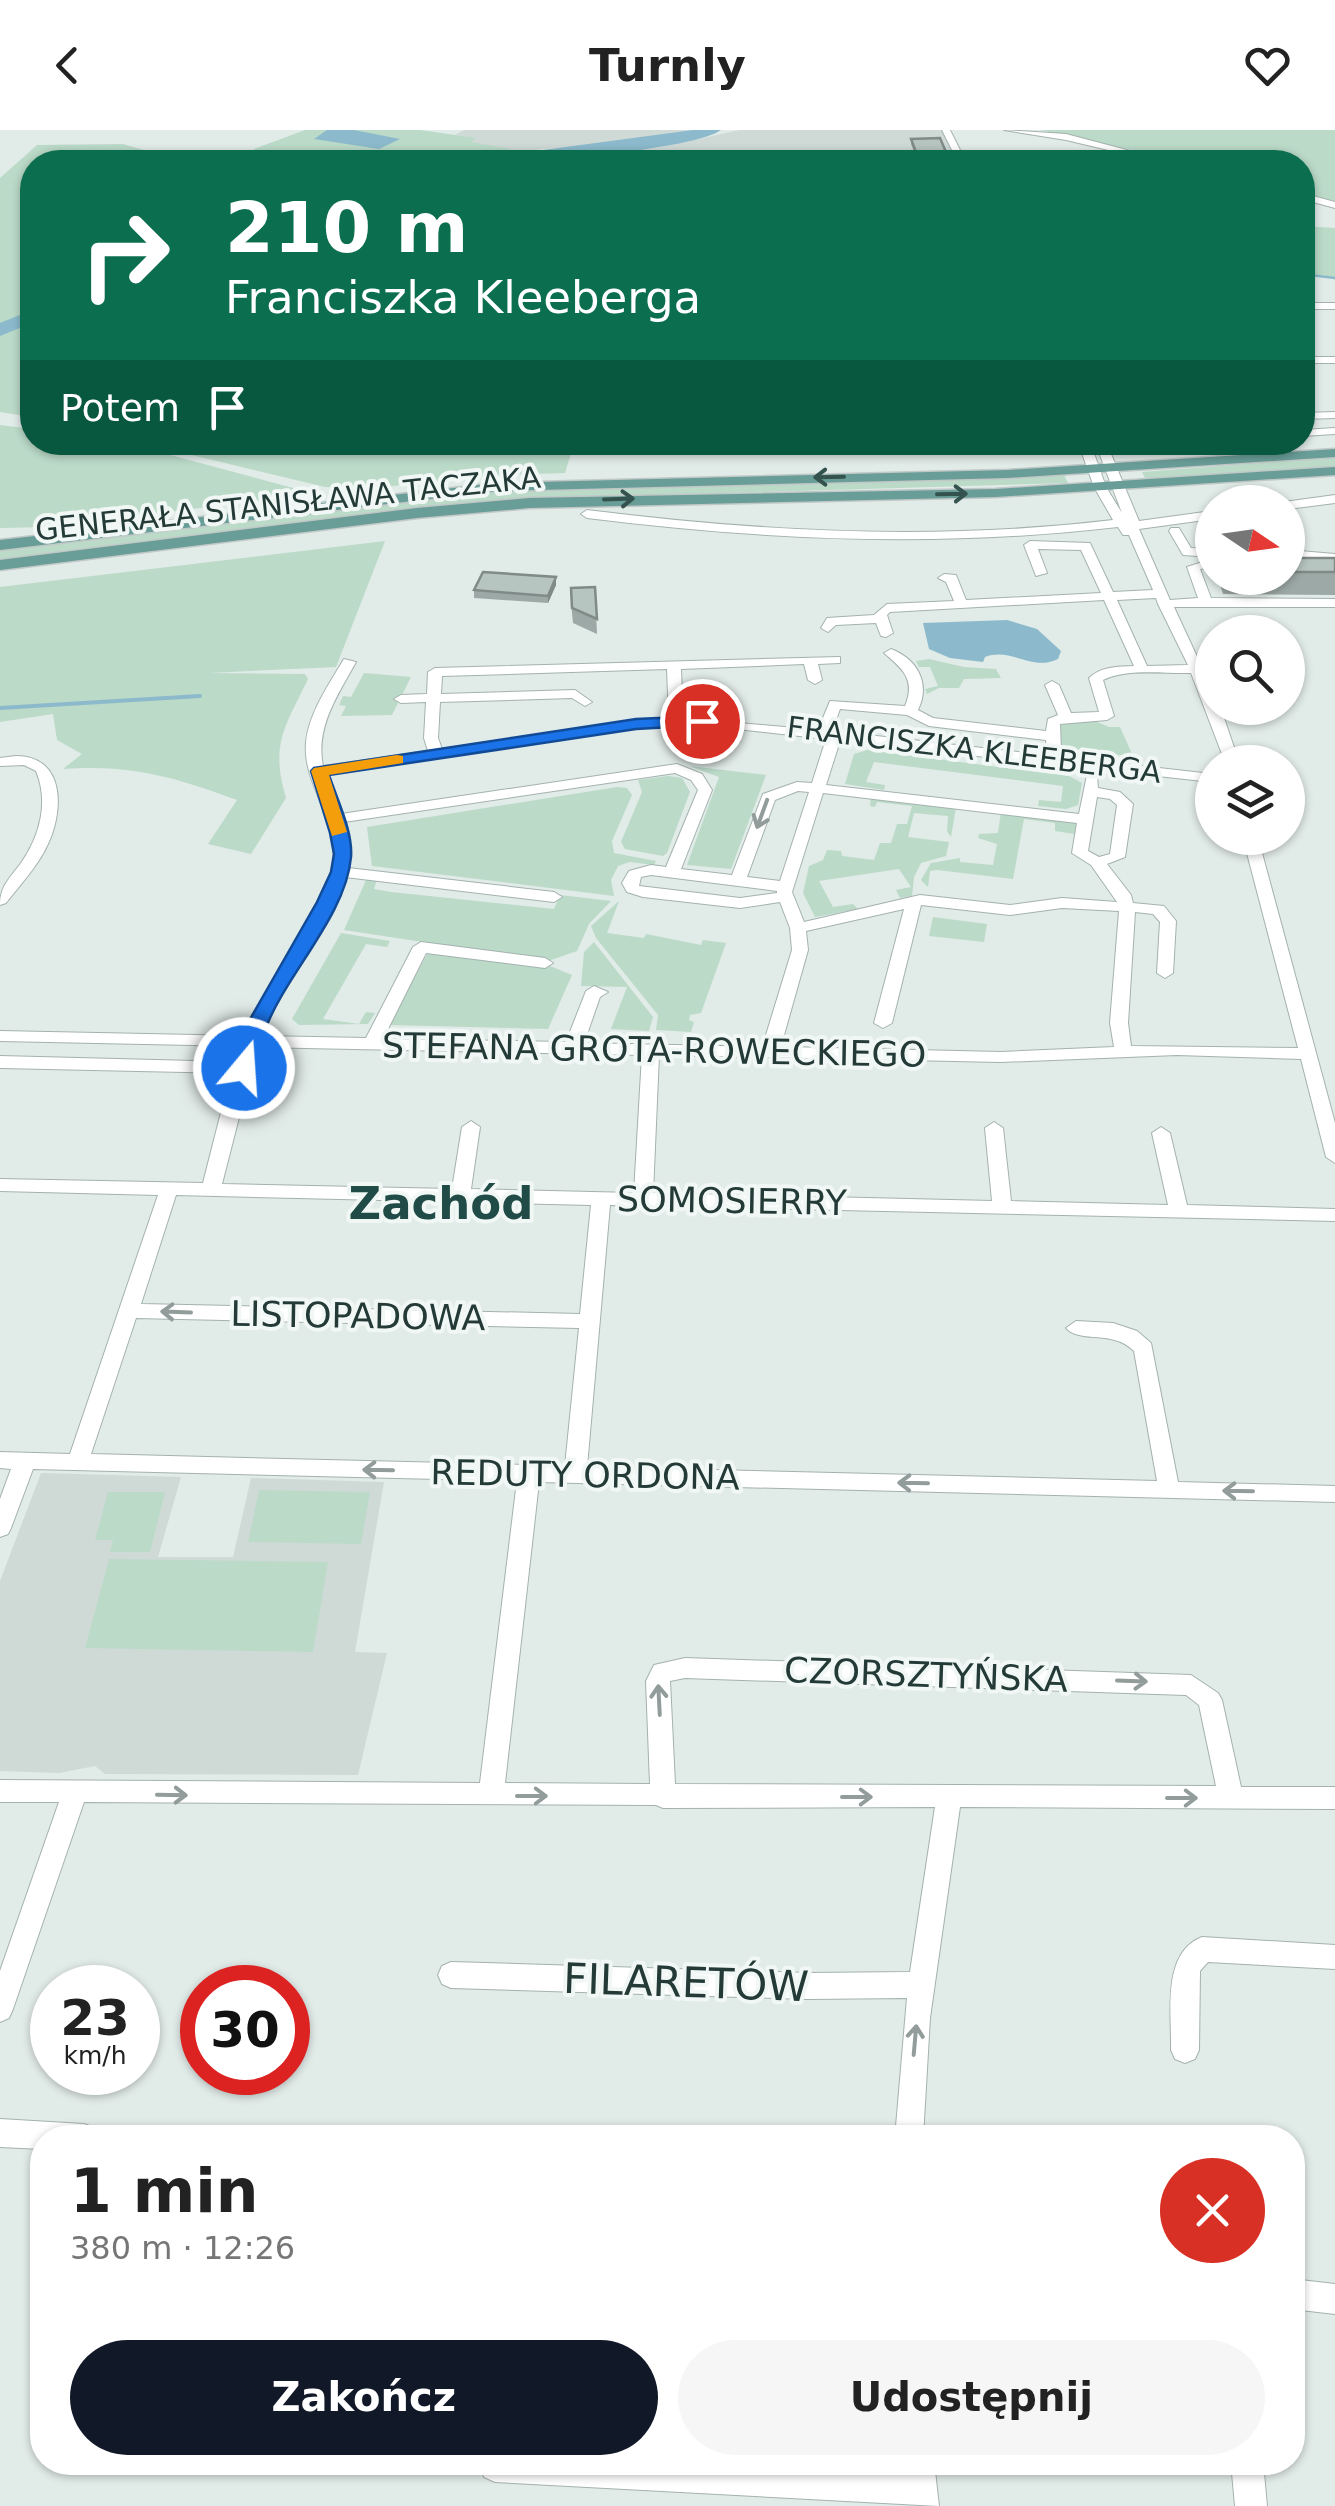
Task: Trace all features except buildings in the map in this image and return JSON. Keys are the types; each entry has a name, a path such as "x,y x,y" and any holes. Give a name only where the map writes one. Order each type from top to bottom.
{"main road":[{"name":"GENERAŁA STANISŁAWA TACZAKA","path":"0,545 497,487 1091,469 1303,455"},
{"name":"GENERAŁA STANISŁAWA TACZAKA","path":"0,565 506,504 1100,487 1335,471"}],"street":[{"path":"432,130 452,134"},
{"path":"1008,130 1078,140 1086,150"},
{"path":"1092,150 1102,146 1118,150"},
{"path":"1087,455 1100,487 1128,524 1195,665"},
{"path":"1107,455 1122,485 1128,524"},
{"path":"1305,502 1335,498"},
{"path":"587,514 762,535 886,540 995,537 1195,517"},
{"path":"1175,532 1187,552 1195,552"},
{"path":"1030,545 1041,572"},
{"path":"1005,546 1086,546 1142,670"},
{"path":"1305,556 1335,560"},
{"path":"1305,562 1335,560"},
{"path":"944,578 951,578 962,605"},
{"path":"1203,595 1206,602"},
{"path":"828,628 829,622 837,620 884,626 880,611 886,608 998,604 1025,598 1110,596 1206,602 1335,603"},
{"path":"890,652 907,661 914,673 918,690 910,711"},
{"path":"810,660 815,680"},
{"path":"436,754 431,738 435,672 835,660"},
{"path":"212,1190 250,1044 340,872 343,854 335,818 313,751 314,737 349,662"},
{"path":"674,665 676,722"},
{"path":"1053,760 1053,722 1066,716 1107,716 1096,678 1107,672 1195,669"},
{"path":"1052,685 1066,716"},
{"path":"401,700 575,694 588,707 600,729"},
{"path":"775,1051 775,1035 798,964 798,928 785,892 818,786 835,704 910,711 928,722 1051,736"},
{"name":"FRANCISZKA KLEEBERGA","path":"320,771 600,729 730,722 1195,776"},
{"path":"0,762 31,760 42,766 52,807 38,850 0,900"},
{"path":"1094,764 1080,853 1098,862 1123,895 1127,910 1118,1023 1123,1053"},
{"path":"335,818 676,768 697,777 705,790 672,873"},
{"name":"FRANCISZKA KLEEBERGA","path":"738,881 768,797 788,788 818,786 1086,818"},
{"path":"1090,791 1115,795 1125,804 1117,857 1098,862"},
{"path":"1255,855 1335,1157"},
{"path":"340,872 554,897"},
{"path":"639,872 672,873 738,881 785,892 734,903 643,892 630,886 639,872"},
{"path":"798,928 914,902 1010,910 1062,903 1127,910 1151,907 1167,916 1165,973"},
{"path":"883,1023 914,902"},
{"path":"373,1045 376,1032 422,947 545,962"},
{"path":"574,1048 576,1032 594,991 600,992"},
{"name":"STEFANA GROTA-ROWECKIEGO","path":"0,1036 1002,1058 1177,1050 1308,1054"},
{"path":"643,1199 651,1049"},
{"path":"0,1062 244,1068"},
{"path":"462,1194 471,1127"},
{"path":"994,1128 1002,1206"},
{"path":"1161,1133 1180,1210"},
{"name":"SOMOSIERRY","path":"0,1184 1335,1215"},
{"path":"78,1462 169,1189"},
{"path":"574,1474 601,1198"},
{"name":"LISTOPADOWA","path":"128,1310 588,1321"},
{"path":"1076,1328 1118,1330 1144,1348 1169,1490"},
{"name":"REDUTY ORDONA","path":"0,1460 1335,1494"},
{"path":"0,1528 25,1461"},
{"path":"490,1796 529,1474"},
{"name":"CZORSZTYŃSKA","path":"664,1797 658,1680 662,1672 685,1668 1192,1685 1210,1700 1231,1798"},
{"path":"0,1791 1335,1798"},
{"path":"0,2009 74,1793"},
{"path":"909,2125 921,1985 949,1798"},
{"path":"1186,2050 1187,1967 1202,1948 1335,1957"},
{"name":"FILARETÓW","path":"451,1976 807,1986 921,1985"},
{"path":"0,2134 30,2135"},
{"path":"1305,2296 1335,2299"},
{"path":"686,2475 920,2486"},
{"path":"1248,2475 1250,2506"}],"shaded area":[{"path":"464,130 694,130 644,143 537,150 452,150 473,138 455,135"},
{"path":"740,130 942,130 951,150 631,150"},
{"path":"41,1473 181,1477 158,1557 233,1557 251,1478 384,1482 355,1652 387,1653 358,1775 105,1774 95,1766 59,1773 0,1771 0,1581"}],"green space":[{"path":"305,130 420,130 476,138 471,142 511,149 254,150"},
{"path":"1040,130 1335,130 1335,202 1315,196 1315,150 1132,150"},
{"path":"123,144 144,150 31,150 37,145"},
{"path":"20,160 20,319 0,328 0,178"},
{"path":"1315,227 1335,228 1335,277 1315,274"},
{"path":"20,324 20,415 0,412 0,333"},
{"path":"0,425 20,428 20,455 170,455 304,491 304,495 48,527 0,528"},
{"path":"192,455 570,455 565,473 498,475 364,489 325,487"},
{"path":"1335,457 1335,468 1146,480 1142,472"},
{"path":"1064,475 1068,483 554,498 0,561 0,549 530,488"},
{"path":"385,541 336,667 208,673 305,674 308,679 282,736 279,763 286,798 251,854 208,844 237,800 152,774 110,768 63,769 82,754 57,740 53,714 0,722 0,587"},
{"path":"929,659 996,669 1001,678 964,679 959,688 939,688 927,694 925,689 938,686 930,667 919,667 916,661"},
{"path":"364,673 411,677 392,715 341,716 346,706 339,705 343,696 351,697"},
{"path":"1090,719 1120,727 1133,756 1065,751 1060,744 1061,725"},
{"path":"867,750 1069,776 1082,783 1078,805 1066,809 1038,806 1039,800 1061,802 1063,786 874,762 866,782 885,785 884,790 845,784 854,754"},
{"path":"689,766 766,775 731,869 687,865 719,777"},
{"path":"682,778 690,792 667,853 663,856 625,849 621,842 642,792 638,780"},
{"path":"627,788 632,795 612,841 614,853 656,861 654,865 630,862 618,866 611,880 614,896 372,866 367,827"},
{"path":"871,796 956,807 951,837 947,831 948,816 914,813 908,837 949,842 946,856 921,863 914,877 912,896 900,898 896,890 911,887 899,869 819,881 833,907 853,904 858,909 815,917 803,893 809,866 823,860 827,850 874,860 880,843 891,843 897,824 907,824 912,806 877,802 875,807 870,806"},
{"path":"1001,812 1077,821 1075,834 1055,831 1055,823 1024,819 1013,879 937,870 930,871 928,887 921,880 931,863 960,858 960,862 993,865 997,844 978,838 979,834 998,833"},
{"path":"367,878 377,879 374,889 391,892 554,909 560,895 611,901 589,924 577,951 548,961 344,930"},
{"path":"619,901 607,933 644,938 646,934 701,945 703,940 726,943 701,1013 690,1015 689,1020 694,1022 691,1032 656,1030 658,1015 596,938 591,926"},
{"path":"933,917 987,924 984,942 929,936"},
{"path":"341,933 390,941 387,947 366,944 323,1019 359,1024 366,1012 375,1013 368,1024 299,1025 292,1019"},
{"path":"594,942 653,1017 649,1031 611,1029 627,987 581,986 584,952"},
{"path":"430,949 550,966 572,975 548,1029 388,1025"},
{"path":"259,1490 370,1492 361,1544 248,1542"},
{"path":"108,1492 165,1492 150,1552 110,1552 113,1540 95,1540"},
{"path":"109,1559 328,1562 313,1652 85,1648"}],"water":[{"path":"327,130 354,130 400,139 379,149 314,139"},
{"path":"1007,620 1037,629 1061,651 1058,659 1039,663 1004,655 985,657 983,662 950,658 929,649 923,623"}],"waterway":[{"path":"580,150 713,130"},
{"path":"1315,276 1335,278"},
{"path":"0,330 20,321"},
{"path":"0,708 200,696"}],"slow traffic":[{"path":"339,832 320,771 397,759"}],"district":[{"name":"Zachód","path":"441,1203"}],"route":[{"path":"244,1068 255,1028 340,872 343,854 339,833 320,771 636,724 702,721"}]}
